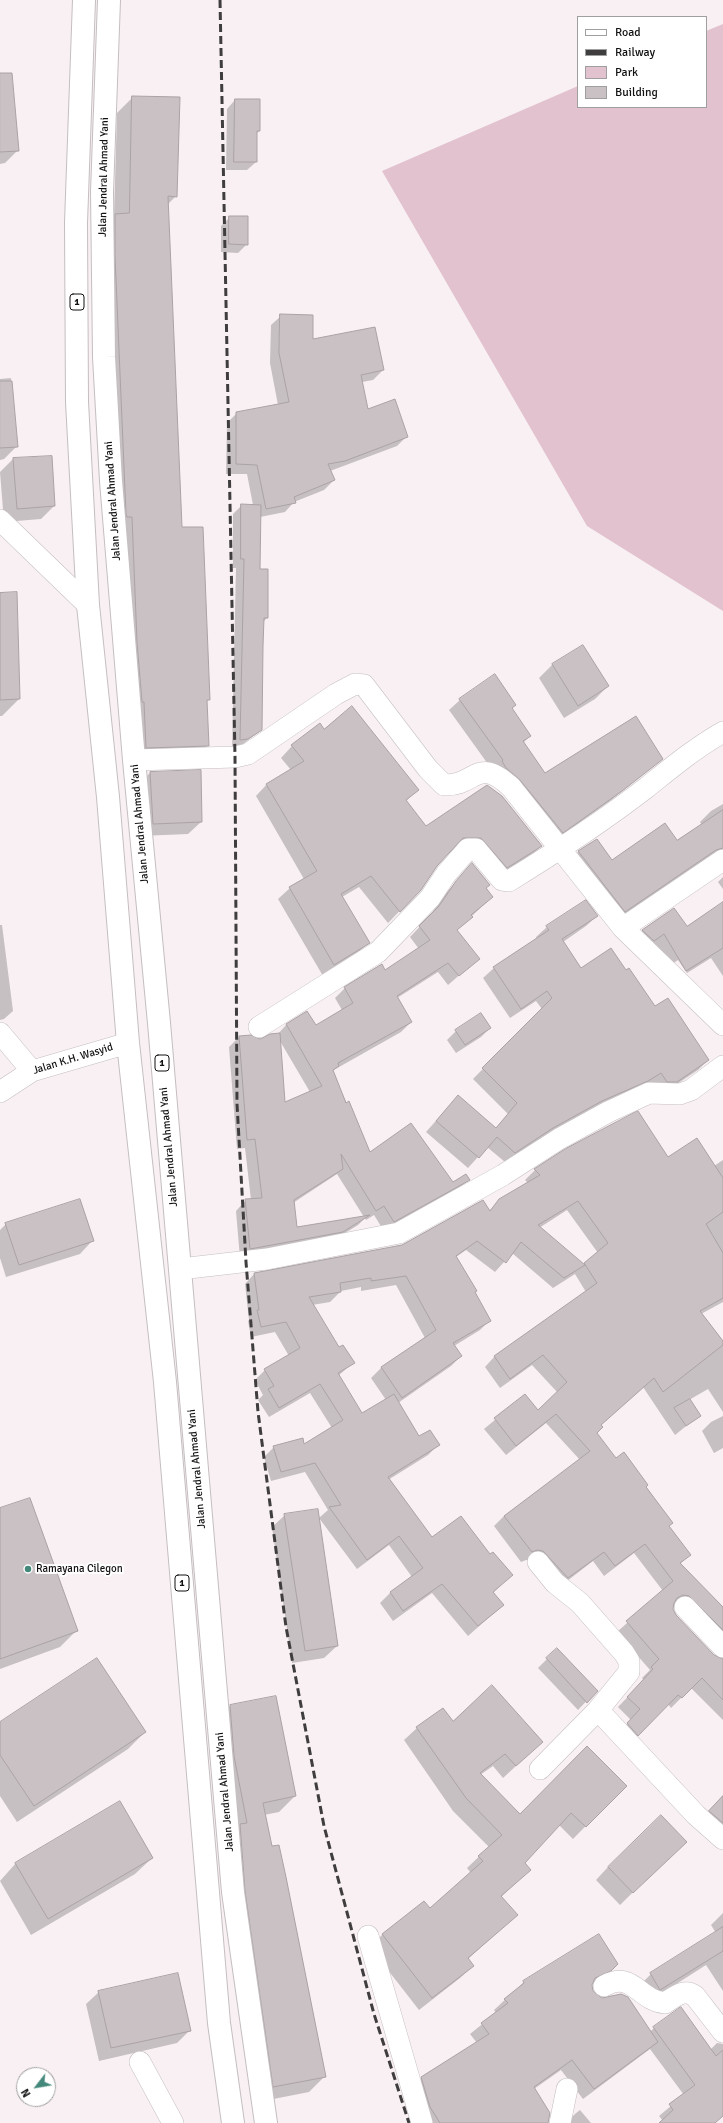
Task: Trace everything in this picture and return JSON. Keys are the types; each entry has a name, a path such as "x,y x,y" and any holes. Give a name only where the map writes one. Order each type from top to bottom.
{"highway":[{"name":"1","path":"84,0 76,223 77,402 88,605 108,798 128,1043 165,1382 219,2023 233,2123"},
{"name":"Jalan Jendral Ahmad Yani","path":"109,0 102,192 104,357 111,480 233,1892 266,2123"}],"street":[{"path":"0,520 88,605"},
{"path":"134,760 234,757 248,754 336,694 360,683 369,688 428,769 444,785 452,785 478,772 488,772 499,776 511,787 623,928 723,1025"},
{"path":"259,1027 378,952 430,898 446,874 468,850 476,849 505,881 509,881 560,850 646,788 680,760 723,732"},
{"path":"623,928 723,860"},
{"path":"0,1033 32,1071"},
{"name":"Jalan K.H. Wasyid","path":"0,1092 32,1071 128,1043"},
{"path":"180,1269 267,1259 399,1233 504,1175 566,1135 608,1112 649,1093 680,1094 691,1090 723,1066"},
{"path":"538,1562 556,1583 580,1603 624,1653 629,1661 629,1672 598,1710 540,1769"},
{"path":"685,1606 723,1647"},
{"path":"598,1710 696,1815 723,1840"},
{"path":"368,1936 422,2123"},
{"path":"604,1986 619,1980 633,1985 651,2000 665,2003 683,1992 690,1992 695,1996 723,2032"},
{"path":"140,2062 173,2123"},
{"path":"560,2123 568,2089"}],"green space":[{"path":"723,24 723,611 587,526 382,171 577,86 577,108 707,108 707,31"}],"building":[{"path":"0,73 12,73 19,151 0,152"},
{"path":"132,96 180,97 177,197 168,196 182,527 203,527 210,700 207,700 209,746 146,748 144,702 142,702 137,642 132,517 127,517 126,514 115,256 115,214 129,213"},
{"path":"235,99 260,99 260,131 257,131 257,162 234,162"},
{"path":"229,216 248,216 248,245 229,244"},
{"path":"280,314 313,315 313,339 375,327 384,370 361,375 368,409 395,399 408,437 345,461 328,464 335,480 294,497 296,503 266,509 257,465 236,464 236,412 289,402 279,353"},
{"path":"0,381 12,381 18,447 0,448"},
{"path":"52,456 55,506 17,509 13,458"},
{"path":"241,504 261,505 260,569 268,569 268,618 264,618 262,730 248,739 240,740 244,559 241,559"},
{"path":"17,592 20,699 0,700 0,593"},
{"path":"583,645 609,686 578,706 552,664"},
{"path":"495,674 516,705 512,708 531,736 523,741 545,773 636,716 663,759 622,791 563,833 520,780 506,768 502,761 503,760 459,699"},
{"path":"352,706 419,790 406,800 426,826 487,785 502,796 542,846 507,868 481,838 463,838 437,866 421,890 400,912 371,876 341,894 370,943 334,965 289,887 317,871 266,784 304,761 291,745 320,723 324,729"},
{"path":"201,770 202,822 153,824 150,772"},
{"path":"723,810 723,848 716,850 625,912 578,851 597,839 612,860 665,823 677,840"},
{"path":"472,863 490,885 486,888 493,897 471,915 473,917 457,930 480,959 459,976 448,963 397,996 412,1022 338,1063 339,1066 333,1070 346,1103 349,1101 370,1152 411,1123 453,1182 466,1174 470,1180 394,1222 384,1206 376,1211 341,1154 343,1169 294,1200 297,1227 370,1215 343,1232 250,1249 245,1199 262,1198 255,1139 247,1140 239,1036 251,1035 260,1039 270,1034 280,1033 285,1102 322,1086 286,1024 307,1011 316,1025 353,1003 344,987 382,964 385,970 430,940 419,926 439,906 456,881"},
{"path":"586,900 598,916 562,939 581,968 611,948 626,970 629,968 655,1006 668,998 709,1060 677,1082 667,1082 661,1073 648,1081 602,1101 553,1128 515,1153 497,1137 479,1158 436,1121 458,1095 496,1128 517,1103 482,1068 552,998 547,991 521,1009 493,967 549,930 546,926"},
{"path":"723,902 723,948 686,971 664,934 654,941 642,930 674,908 687,926"},
{"path":"481,1013 491,1028 465,1045 455,1030"},
{"path":"638,1111 668,1157 697,1138 723,1178 723,1212 706,1224 723,1253 723,1298 700,1311 723,1341 723,1345 663,1392 654,1378 601,1425 603,1427 597,1433 616,1458 624,1452 648,1485 646,1487 673,1523 669,1526 691,1555 680,1563 723,1607 723,1630 689,1596 683,1595 677,1598 673,1609 676,1615 714,1655 723,1659 723,1700 702,1678 682,1698 678,1695 638,1736 627,1723 640,1709 627,1697 653,1669 651,1667 659,1659 626,1621 673,1581 645,1544 615,1566 604,1552 568,1578 543,1551 537,1550 532,1552 504,1516 590,1451 556,1414 516,1446 494,1418 525,1394 538,1410 567,1382 543,1355 510,1379 494,1356 597,1283 584,1263 608,1243 578,1201 538,1225 585,1265 564,1278 521,1242 506,1263 477,1241 456,1256 477,1291 475,1292 491,1321 453,1343 462,1356 402,1398 381,1367 436,1330 406,1276 371,1281 371,1278 340,1283 341,1292 309,1297 339,1347 343,1345 355,1363 338,1373 362,1413 394,1394 419,1436 430,1430 440,1445 388,1477 432,1537 461,1516 490,1554 493,1552 513,1575 493,1592 504,1605 478,1626 442,1584 403,1611 390,1592 423,1568 399,1536 367,1560 329,1507 341,1505 315,1463 281,1472 273,1446 303,1438 304,1444 343,1420 320,1384 279,1408 268,1389 274,1386 264,1369 300,1348 286,1322 261,1327 257,1310 259,1310 254,1273 402,1245 483,1200 490,1211 499,1199 540,1175 534,1169 565,1149"},
{"path":"80,1199 94,1241 19,1265 5,1223"},
{"path":"690,1399 701,1416 686,1426 674,1408"},
{"name":"Ramayana Cilegon","path":"30,1498 78,1631 0,1659 0,1508"},
{"path":"318,1509 338,1646 305,1651 284,1514"},
{"path":"557,1648 598,1691 587,1703 546,1658"},
{"path":"97,1658 146,1732 34,1806 0,1755 0,1722"},
{"path":"492,1685 543,1742 516,1766 505,1754 480,1773 520,1814 587,1746 627,1786 586,1827 571,1813 525,1863 531,1870 501,1896 518,1915 468,1958 474,1966 432,1998 382,1934 424,1901 430,1908 483,1861 478,1856 502,1835 466,1798 416,1727 443,1708 453,1721"},
{"path":"276,1696 296,1796 263,1803 272,1846 279,1845 326,2077 273,2087 245,1891 240,1824 247,1823 234,1756 230,1705"},
{"path":"723,1796 723,1823 709,1811"},
{"path":"120,1801 153,1858 48,1919 15,1863"},
{"path":"661,1815 687,1842 633,1893 608,1867"},
{"path":"723,1927 723,1951 660,1990 650,1973"},
{"path":"599,1934 618,1964 611,1971 595,1978 592,1985 593,1991 602,1998 621,1994 628,1997 658,2042 594,2089 572,2060 534,2087 550,2113 548,2123 440,2123 430,2107 421,2077 489,2034 481,2023 508,2003 504,1999 524,1983 523,1981"},
{"path":"178,1973 191,2031 111,2048 98,1991"},
{"path":"681,2007 716,2056 723,2050 723,2116 715,2123 659,2123 673,2110 669,2104 695,2085 653,2027"}],"railway":[{"path":"220,0 235,757 237,1104 246,1262 258,1412 286,1627 324,1826 374,2014 409,2123"}],"place":[{"name":"Ramayana Cilegon","path":"28,1569"}]}
